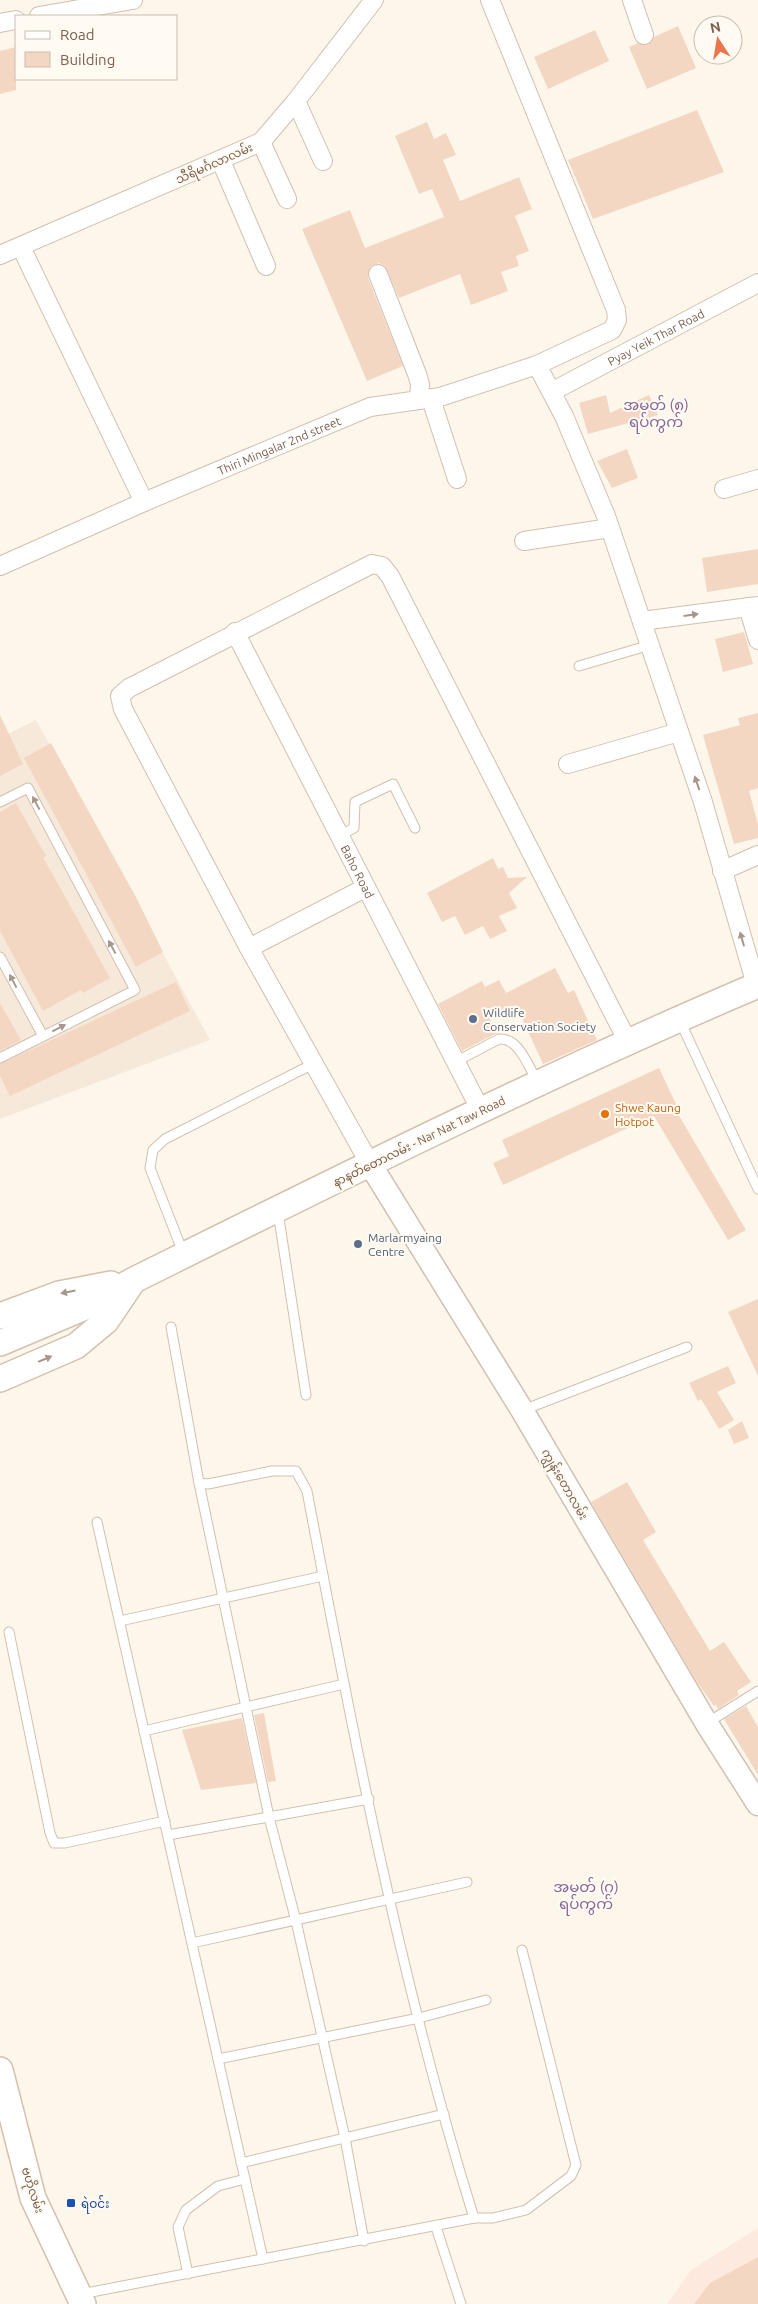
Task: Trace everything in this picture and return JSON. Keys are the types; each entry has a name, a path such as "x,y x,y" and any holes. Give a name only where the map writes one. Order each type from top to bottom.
{"main road":[{"name":"နာနတ်တောလမ်း - Nar Nat Taw Road","path":"0,1344 85,1307 184,1255 481,1111 628,1042 757,985"},
{"path":"0,1316 59,1294 134,1280"},
{"path":"0,1379 76,1346 106,1321 134,1280"},
{"name":"ဗဟိုလမ်း","path":"0,2070 33,2198 81,2299"}],"street":[{"path":"46,15 132,0"},
{"name":"သီရိမင်္ဂလာလမ်း","path":"0,255 261,142 296,101 374,0"},
{"name":"Thiri Mingalar 2nd street","path":"0,566 144,502 370,407 425,399 537,364 612,330 617,320 616,310 490,0"},
{"path":"632,0 644,35"},
{"path":"0,23 15,20"},
{"path":"296,101 323,161"},
{"path":"261,142 287,199"},
{"path":"220,161 266,266"},
{"path":"21,247 144,502"},
{"path":"378,274 457,479"},
{"name":"Pyay Yeik Thar Road","path":"553,391 758,284"},
{"path":"537,364 553,391 610,528 703,802 757,985"},
{"path":"724,489 758,479"},
{"path":"524,541 610,528"},
{"path":"370,1164 249,948 123,709 120,696 129,688 235,632 372,564 382,566 390,576 628,1042"},
{"path":"642,621 753,606 758,640"},
{"name":"Baho Road","path":"235,632 481,1111"},
{"path":"568,764 680,732"},
{"path":"722,871 758,855"},
{"path":"249,948 365,888"},
{"name":"ကျွန်းတောလမ်း","path":"370,1164 522,1410 707,1724 758,1804"}],"lane":[{"path":"579,666 650,645"},
{"path":"339,836 354,828 355,802 393,784 415,828"},
{"path":"0,802 28,788 135,990 0,1058"},
{"path":"0,957 43,1036"},
{"path":"680,1019 758,1188"},
{"path":"455,1062 499,1039 506,1038 515,1043 539,1084"},
{"path":"184,1255 150,1168 153,1150 165,1139 313,1064"},
{"path":"278,1209 306,1395"},
{"path":"171,1327 221,1598 247,1707 269,1817 296,1921 345,2138 364,2240"},
{"path":"522,1410 687,1347"},
{"path":"199,1483 208,1484 272,1471 296,1471 307,1491 344,1684 391,1900 451,2145 474,2218"},
{"path":"98,1522 263,2260"},
{"path":"120,1621 323,1576"},
{"path":"9,1632 50,1833 54,1843 66,1843 164,1821"},
{"path":"144,1731 344,1684"},
{"path":"707,1724 758,1691"},
{"path":"168,1834 369,1799"},
{"path":"192,1943 467,1882"},
{"path":"81,2299 188,2274 436,2227 474,2218 493,2218 526,2210 571,2176 576,2165 522,1950"},
{"path":"218,2060 419,2018 486,2000"},
{"path":"242,2163 444,2114"},
{"path":"188,2274 178,2227 186,2210 218,2186 245,2179"},
{"path":"436,2227 461,2304"}],"shaded area":[{"path":"36,720 210,1040 0,1119 0,738"},
{"path":"758,2228 758,2304 667,2304 691,2270"}],"building":[{"path":"678,26 693,65 696,68 647,89 629,47 638,43 648,45 654,37"},
{"path":"595,30 609,61 548,89 534,57"},
{"path":"15,47 16,90 0,94 0,51"},
{"path":"697,110 724,172 593,219 568,160"},
{"path":"427,122 434,139 446,133 456,155 443,160 460,201 519,177 532,209 515,216 529,251 516,256 519,266 501,272 508,291 471,305 460,274 399,298 385,266 379,263 370,267 368,278 403,366 367,381 302,229 350,210 365,248 444,217 432,189 419,194 395,136"},
{"path":"606,395 610,413 649,395 658,415 588,434 579,403"},
{"path":"627,449 638,478 612,488 597,461"},
{"path":"758,549 758,584 707,592 702,558"},
{"path":"744,632 753,664 723,672 715,639"},
{"path":"758,713 758,788 749,791 758,824 758,838 734,844 703,735 740,725 738,718"},
{"path":"0,715 23,764 0,776"},
{"path":"51,743 137,899 163,952 136,967 24,758"},
{"path":"16,803 46,856 43,858 110,978 83,993 81,990 43,1011 0,931 0,812"},
{"path":"493,858 498,869 503,867 508,878 527,877 509,893 517,908 499,916 507,931 490,939 483,926 465,935 455,916 442,922 427,893"},
{"path":"555,968 568,993 574,990 597,1040 543,1064 516,1005 489,1018 497,1033 462,1051 438,1004 482,981 485,987 499,980 506,993"},
{"path":"176,982 190,1011 10,1096 0,1076 0,1064"},
{"path":"0,1003 21,1040 0,1051"},
{"path":"659,1068 677,1106 674,1107 746,1230 728,1240 654,1116 503,1185 493,1163 509,1156 502,1140"},
{"path":"758,1299 758,1376 728,1312"},
{"path":"728,1366 736,1383 717,1392 734,1420 719,1429 701,1399 698,1401 689,1383"},
{"path":"742,1421 749,1438 734,1444 728,1430"},
{"path":"627,1482 656,1532 643,1540 710,1651 724,1642 751,1682 737,1691 739,1695 718,1709 697,1682 591,1502"},
{"path":"746,1706 758,1727 758,1775 724,1719"},
{"path":"264,1713 276,1781 268,1782 254,1715"},
{"path":"242,1718 256,1783 201,1790 182,1730"},
{"path":"758,2257 758,2304 694,2304 710,2283"}],"place":[{"name":"Wildlife Conservation Society","path":"473,1019"},
{"name":"Shwe Kaung Hotpot","path":"605,1114"},
{"name":"Marlarmyaing Centre","path":"358,1244"},
{"name":"ရဲဝင်း","path":"71,2203"}],"district":[{"name":"အမှတ် (၈) ရပ်ကွက်","path":"656,412"},
{"name":"အမှတ် (၇) ရပ်ကွက်","path":"586,1894"}]}
